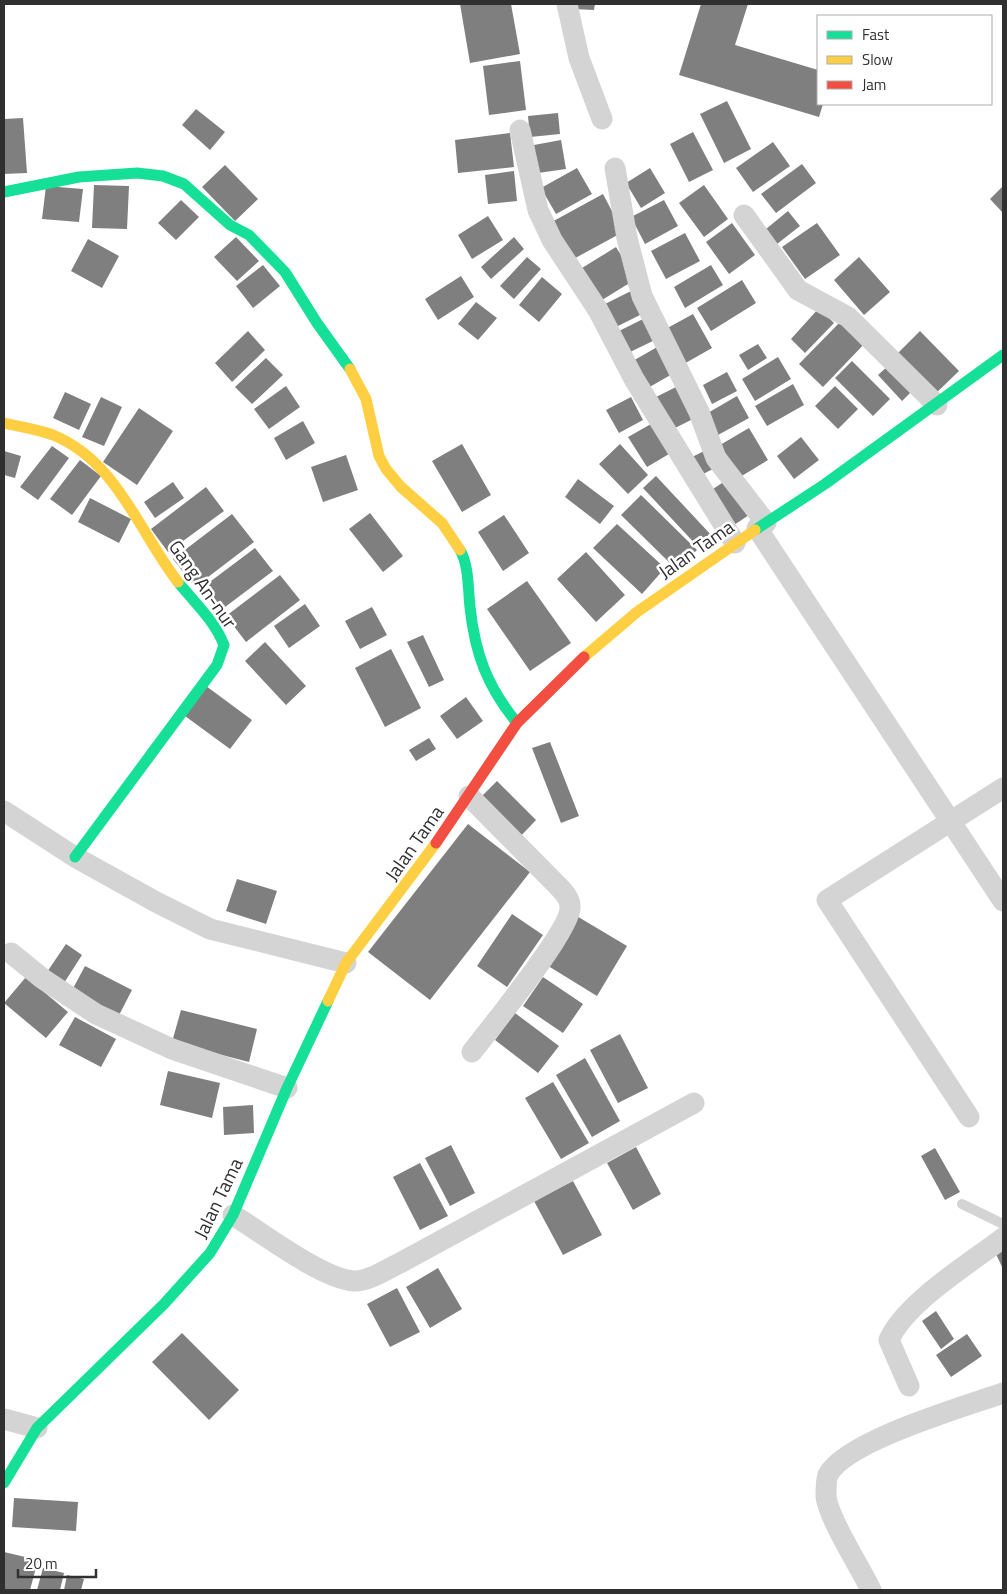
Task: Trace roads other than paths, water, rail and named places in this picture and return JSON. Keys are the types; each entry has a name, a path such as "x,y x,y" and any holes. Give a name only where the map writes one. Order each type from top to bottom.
{"street":[{"path":"567,4 579,58 602,118"},
{"path":"520,130 538,210 552,240 598,310 634,379 735,543"},
{"path":"615,168 627,238 642,296 699,412 716,458 1003,901"},
{"path":"4,192 79,176 137,173 168,177 184,184 230,225 249,235 276,260 350,368 366,400 379,456 386,469 401,487 433,513 462,554 465,565 473,637 484,674 500,704 517,723"},
{"path":"744,215 798,290 848,317 937,405"},
{"name":"Jalan Tama","path":"4,1483 37,1428 164,1304 210,1254 233,1214 287,1088 346,964 417,870 517,723 545,692 636,612 761,525 825,484 1003,356"},
{"name":"Gang An-nur","path":"4,423 57,437 88,456 108,476 129,502 176,579 216,630 224,645 217,665 75,857"},
{"path":"968,1117 827,900 1003,788"},
{"path":"468,796 557,885 569,900 571,908 558,936 472,1052"},
{"path":"4,811 75,857 156,902 210,929 346,964"},
{"path":"11,953 43,979 96,1014 172,1049 287,1088"},
{"path":"233,1214 308,1262 332,1274 354,1281 374,1275 400,1263 694,1102"},
{"path":"909,1386 889,1340 893,1330 908,1312 1003,1238"},
{"path":"872,1590 832,1514 826,1497 828,1475 844,1458 898,1429 1003,1393"},
{"path":"4,1419 37,1428"}],"lane":[{"path":"962,1204 1003,1224"}]}
